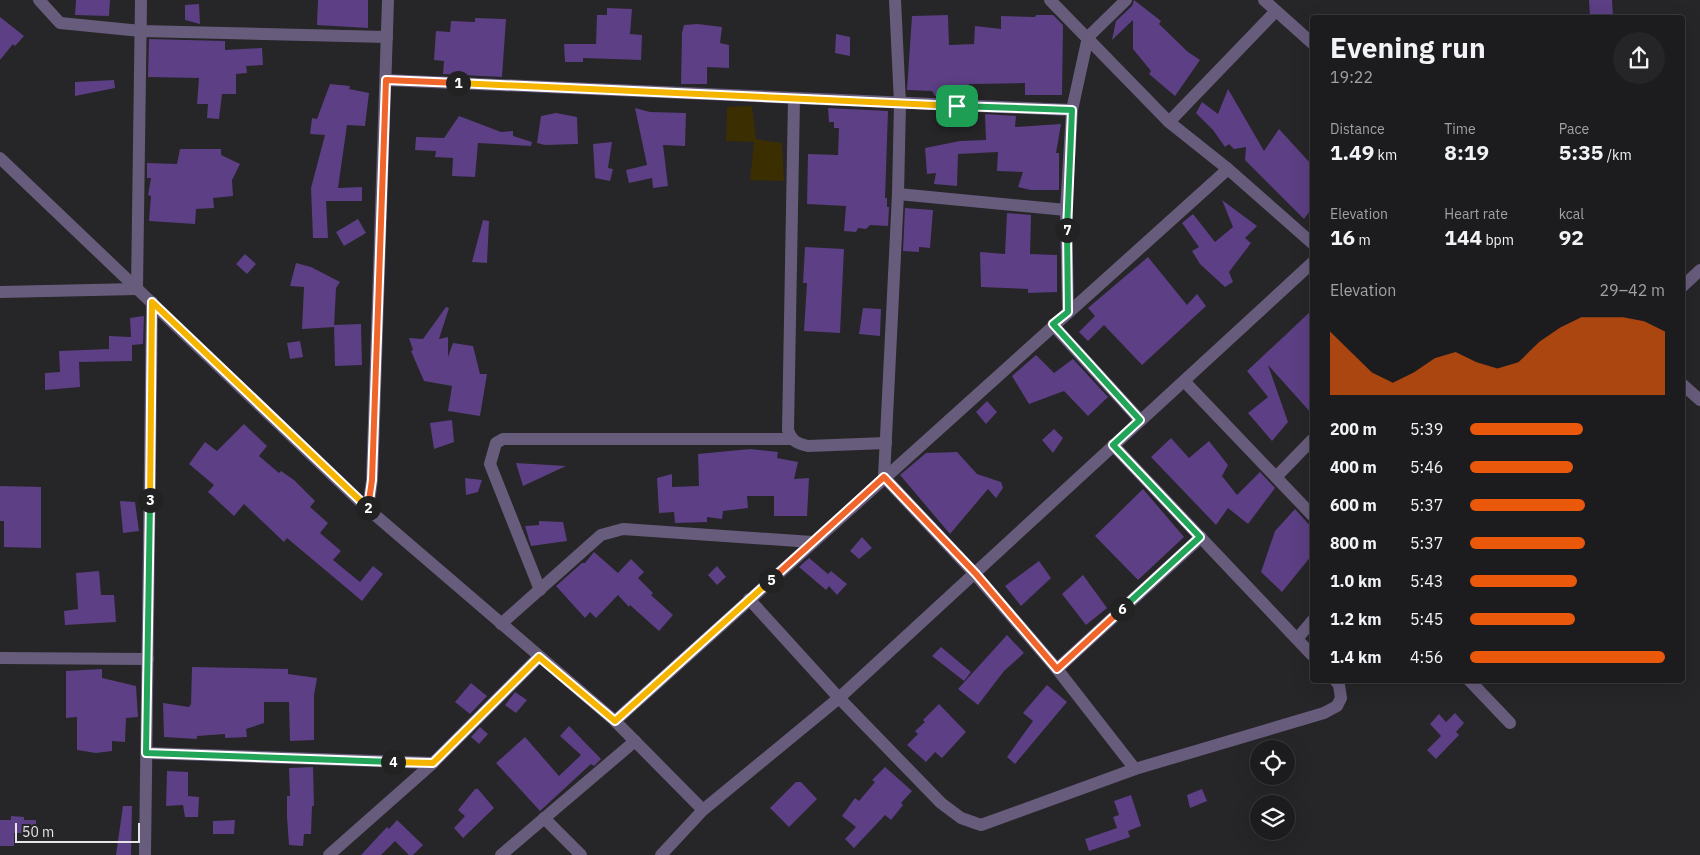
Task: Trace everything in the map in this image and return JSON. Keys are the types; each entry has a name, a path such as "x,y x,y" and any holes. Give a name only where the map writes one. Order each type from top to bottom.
{"street":[{"path":"39,0 60,23 141,31 387,37"},
{"path":"137,288 141,0"},
{"path":"368,509 373,450 388,0"},
{"path":"895,0 900,103 898,194 884,477 976,574 1057,669 1135,770"},
{"path":"1050,0 1169,122 1228,169 1310,241"},
{"path":"1068,312 1066,210 1072,110 1088,38 1126,0"},
{"path":"1264,0 1310,40"},
{"path":"1169,122 1276,11"},
{"path":"386,80 1072,110"},
{"path":"794,99 788,430 792,439 797,444 808,446 886,443"},
{"path":"0,158 368,509 615,721 703,810"},
{"path":"615,721 1053,324 1228,169"},
{"path":"898,194 1066,210"},
{"path":"661,855 703,810 839,698 1310,265"},
{"path":"1685,284 1700,270"},
{"path":"0,292 137,288"},
{"path":"145,855 152,302"},
{"path":"1053,324 1140,420"},
{"path":"1184,381 1310,513"},
{"path":"1685,387 1700,400"},
{"path":"540,590 490,464 496,443 502,439 792,439"},
{"path":"1276,477 1310,442"},
{"path":"1113,445 1310,653"},
{"path":"501,624 601,535 608,532 623,529 812,542"},
{"path":"1057,669 1200,537"},
{"path":"749,599 839,698 941,804 949,811 970,822 981,825 1135,770 1324,713 1336,706 1341,698 1337,683"},
{"path":"1296,639 1310,623"},
{"path":"329,855 433,763 539,657"},
{"path":"0,658 148,659"},
{"path":"1472,683 1510,723"},
{"path":"501,855 635,741"},
{"path":"146,753 433,763"},
{"path":"544,818 581,855"}],"shaded area":[{"path":"752,106 756,139 782,143 784,181 750,180 754,142 726,141 727,107"}],"building":[{"path":"76,0 110,0 109,16 75,15"},
{"path":"318,0 368,0 368,28 317,25"},
{"path":"1134,0 1161,21 1159,24 1188,52 1200,60 1175,96 1149,74 1151,71 1133,49 1133,20 1112,40 1116,21 1132,6"},
{"path":"1589,0 1612,0 1613,15 1590,15"},
{"path":"199,4 200,24 185,20 185,5"},
{"path":"607,8 632,9 630,34 642,35 641,60 583,58 583,62 565,62 564,44 596,44 597,15 607,15"},
{"path":"948,15 949,45 974,44 975,26 1001,29 1001,16 1035,17 1036,15 1053,15 1063,25 1062,95 1025,95 1025,83 969,84 968,86 955,88 956,93 935,96 932,91 907,90 912,16"},
{"path":"0,17 24,36 15,46 13,44 0,60"},
{"path":"475,18 506,19 502,77 443,74 444,61 434,60 436,31 450,32 451,21 475,22"},
{"path":"698,24 722,27 720,43 729,45 729,68 707,67 707,84 681,84 682,33 684,25"},
{"path":"836,34 850,37 850,56 835,53"},
{"path":"149,39 225,41 225,50 262,48 263,65 246,66 247,73 236,74 236,94 222,94 219,119 207,118 208,104 197,104 199,78 148,77"},
{"path":"114,80 115,88 75,96 75,82"},
{"path":"330,84 350,86 349,89 369,93 365,126 347,125 338,188 362,187 362,201 326,201 328,238 313,238 311,188 325,135 310,134 312,118 317,119"},
{"path":"1228,89 1264,151 1279,129 1310,163 1310,211 1304,219 1245,160 1246,147 1234,149 1229,144 1225,147 1213,130 1196,113 1202,102 1218,114"},
{"path":"635,108 650,112 686,113 685,146 663,145 668,186 653,188 652,178 629,183 626,170 647,165"},
{"path":"828,108 888,111 885,198 887,198 887,207 889,207 888,226 870,225 866,229 858,228 856,232 844,231 846,206 807,204 808,154 838,155 839,128 834,128 834,122 829,122"},
{"path":"556,113 577,117 578,144 545,145 537,143 541,116"},
{"path":"985,114 1016,116 1015,127 1061,124 1056,153 1059,153 1059,190 1031,190 1018,187 1023,172 997,171 998,152 958,154 957,186 934,184 936,173 927,174 925,148 960,141 986,140"},
{"path":"459,116 501,132 513,131 513,136 532,142 531,146 478,143 475,177 452,176 453,158 435,157 436,151 415,150 416,137 444,138"},
{"path":"612,142 608,168 613,169 610,181 595,178 593,144"},
{"path":"180,149 221,149 221,155 240,164 232,180 233,196 213,198 214,208 196,209 195,224 149,221 151,196 148,195 151,178 147,178 147,163 177,164"},
{"path":"1222,200 1257,226 1245,238 1251,243 1229,272 1233,282 1225,287 1200,264 1192,251 1199,247 1182,223 1193,214 1215,242 1233,227"},
{"path":"905,208 933,210 930,248 919,247 919,252 903,251"},
{"path":"1007,213 1031,215 1030,254 1057,255 1057,292 1028,293 1028,289 981,287 980,252 1005,254"},
{"path":"358,219 366,233 344,246 336,232"},
{"path":"483,220 489,221 487,263 472,262"},
{"path":"805,247 844,249 840,333 804,331 807,283 803,283"},
{"path":"245,254 256,264 247,274 236,264"},
{"path":"1148,257 1187,305 1197,294 1206,306 1142,365 1104,325 1088,341 1079,332 1095,316 1088,308"},
{"path":"296,263 311,267 340,282 336,288 334,327 302,329 304,287 290,286"},
{"path":"446,307 449,308 439,339 448,337 448,357 453,343 473,346 480,374 487,374 480,416 448,411 452,386 424,381 411,351 413,350 409,338 423,339"},
{"path":"863,308 881,309 880,336 859,334"},
{"path":"1310,312 1310,412 1268,365 1288,422 1272,441 1248,413 1268,397 1247,371"},
{"path":"144,316 143,344 132,345 132,361 79,362 80,387 45,390 45,373 60,372 59,351 109,349 109,336 131,337 130,318"},
{"path":"361,324 362,365 335,366 334,325"},
{"path":"300,341 303,357 290,359 287,343"},
{"path":"1036,355 1054,373 1073,359 1108,397 1088,416 1064,391 1029,404 1012,376"},
{"path":"987,401 997,412 986,424 976,412"},
{"path":"452,420 454,442 434,449 430,423"},
{"path":"244,424 267,446 259,456 279,473 281,471 294,480 315,501 310,507 328,523 320,533 341,551 333,560 360,582 373,566 383,574 362,601 287,538 284,542 244,504 234,516 208,492 214,485 189,464 205,442 217,451"},
{"path":"1054,429 1063,438 1053,453 1042,440"},
{"path":"1171,438 1189,458 1209,441 1228,465 1222,476 1237,495 1260,472 1275,488 1248,524 1228,508 1216,525 1151,457"},
{"path":"750,449 778,452 777,458 798,462 794,479 809,478 807,516 774,516 774,496 747,496 748,508 723,511 722,519 707,517 707,522 675,523 674,512 659,513 657,478 672,474 672,487 699,486 698,454"},
{"path":"957,452 977,474 1001,482 1003,488 996,498 988,489 950,534 900,475 926,453"},
{"path":"516,463 566,466 523,486"},
{"path":"465,478 482,480 478,492 466,495"},
{"path":"0,486 41,487 41,548 4,547 4,521 0,521"},
{"path":"1143,489 1184,537 1138,580 1095,536"},
{"path":"120,501 135,502 139,531 123,533"},
{"path":"1295,509 1310,526 1310,557 1282,592 1261,572 1275,531"},
{"path":"539,521 563,522 567,541 531,546 525,526 539,525"},
{"path":"862,537 872,548 859,559 850,551"},
{"path":"594,552 618,573 631,559 644,572 638,578 653,593 651,595 673,615 659,631 630,605 629,607 618,595 596,618 590,612 585,618 556,586 582,563 585,563"},
{"path":"809,558 828,574 831,571 847,584 837,595 829,586 826,590 799,567"},
{"path":"1039,561 1051,578 1021,606 1005,586"},
{"path":"717,566 726,577 717,585 708,575"},
{"path":"99,571 101,595 114,595 116,622 65,625 64,611 78,609 76,573"},
{"path":"1083,575 1107,608 1086,625 1062,594"},
{"path":"1007,635 1024,653 1004,671 978,705 958,689"},
{"path":"941,647 971,672 964,681 932,656"},
{"path":"192,667 288,669 288,674 317,678 314,695 314,740 290,741 289,702 264,702 264,723 246,729 247,737 225,738 225,734 197,736 197,739 164,737 163,703 189,707 191,704"},
{"path":"102,669 102,678 136,686 138,717 126,718 125,742 112,741 112,751 96,753 77,750 77,717 66,718 66,671"},
{"path":"471,683 487,696 470,714 455,702"},
{"path":"1047,685 1067,702 1015,764 1007,757 1033,721 1023,713"},
{"path":"515,692 527,700 516,713 505,705"},
{"path":"939,704 966,732 942,758 935,752 926,762 907,745 918,734 915,731 925,722 923,720"},
{"path":"1455,713 1464,723 1456,732 1459,735 1436,759 1427,750 1441,736 1430,724 1439,714 1446,722"},
{"path":"569,726 601,759 594,766 591,764 540,811 496,763 525,737 559,776 581,755 560,736"},
{"path":"480,727 488,734 479,744 471,737"},
{"path":"313,767 314,806 312,806 311,834 304,834 303,846 289,845 287,796 290,796 289,768"},
{"path":"885,767 912,791 901,803 903,805 891,820 885,815 854,848 845,839 856,827 842,816 855,798 859,801 875,782 872,780"},
{"path":"167,771 188,772 188,796 199,797 198,817 185,817 183,805 166,806"},
{"path":"796,782 801,782 817,799 789,827 770,808"},
{"path":"475,789 478,789 494,808 463,838 454,828 465,816 458,810"},
{"path":"1202,789 1207,801 1190,808 1187,795"},
{"path":"1131,795 1141,826 1128,831 1130,837 1089,851 1085,839 1117,828 1113,817 1119,815 1114,801"},
{"path":"123,806 132,806 131,855 116,855"},
{"path":"11,816 24,817 24,820 36,820 36,833 14,833 14,846 0,846 0,820 11,820"},
{"path":"235,820 234,834 213,834 213,821"},
{"path":"397,820 423,845 413,855 409,855 395,841 381,855 361,855 387,827 389,829"}],"route":[{"path":"386,80 957,106 1072,110 1066,210 1068,312 1053,324 1140,420 1113,445 1200,537 1057,669 976,574 884,477 615,721 539,657 433,763 146,753 152,302 203,353 368,509 372,480 386,80"}]}
